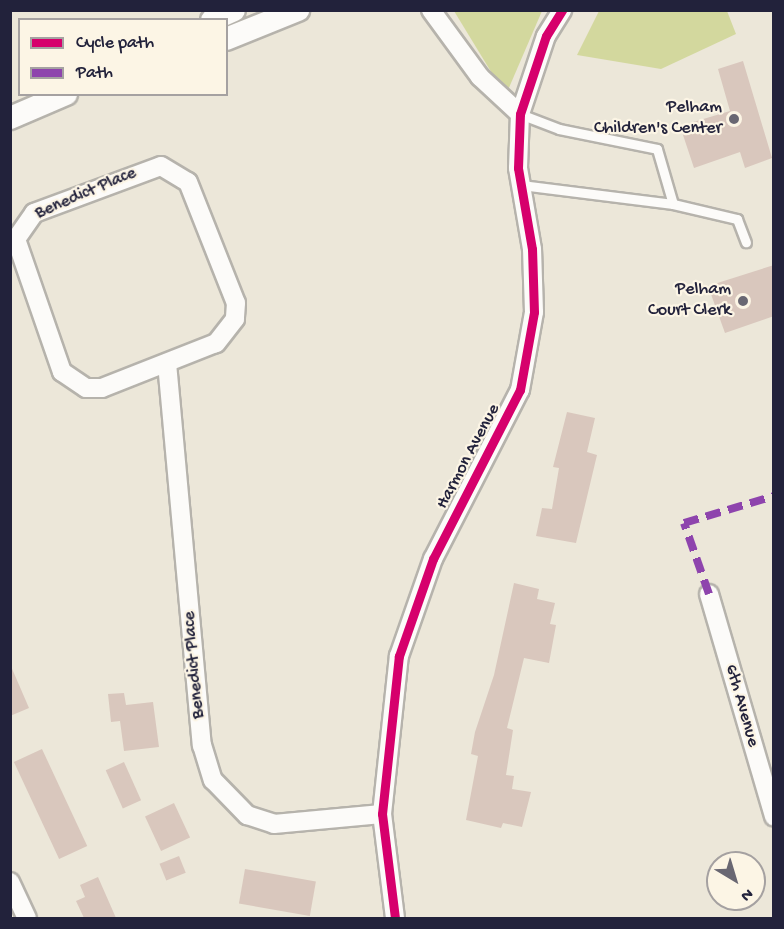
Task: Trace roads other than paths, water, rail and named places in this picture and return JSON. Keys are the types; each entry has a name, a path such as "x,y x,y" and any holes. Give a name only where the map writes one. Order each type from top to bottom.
{"street":[{"path":"216,18 234,10"},
{"path":"228,38 298,10"},
{"path":"431,10 480,77 520,114"},
{"name":"Harmon Avenue","path":"395,918 382,814 399,656 413,607 520,390 534,312 521,185 520,114 546,36 562,10"},
{"path":"10,118 61,96"},
{"name":"Benedict Place","path":"161,166 184,177 236,303 228,333 167,363 102,388 72,383 62,372 16,252 22,225 34,213 145,170 161,166"},
{"name":"Benedict Place","path":"167,363 202,745 213,780 247,815 274,824 382,814"},
{"name":"6th Avenue","path":"709,594 774,817"},
{"path":"10,882 27,918"}],"lane":[{"path":"520,114 559,129 657,149 672,204"},
{"path":"521,185 672,204 737,219 746,242"}],"place":[{"name":"Pelham Children's Center","path":"734,119"},
{"name":"Pelham Court Clerk","path":"743,301"}]}
